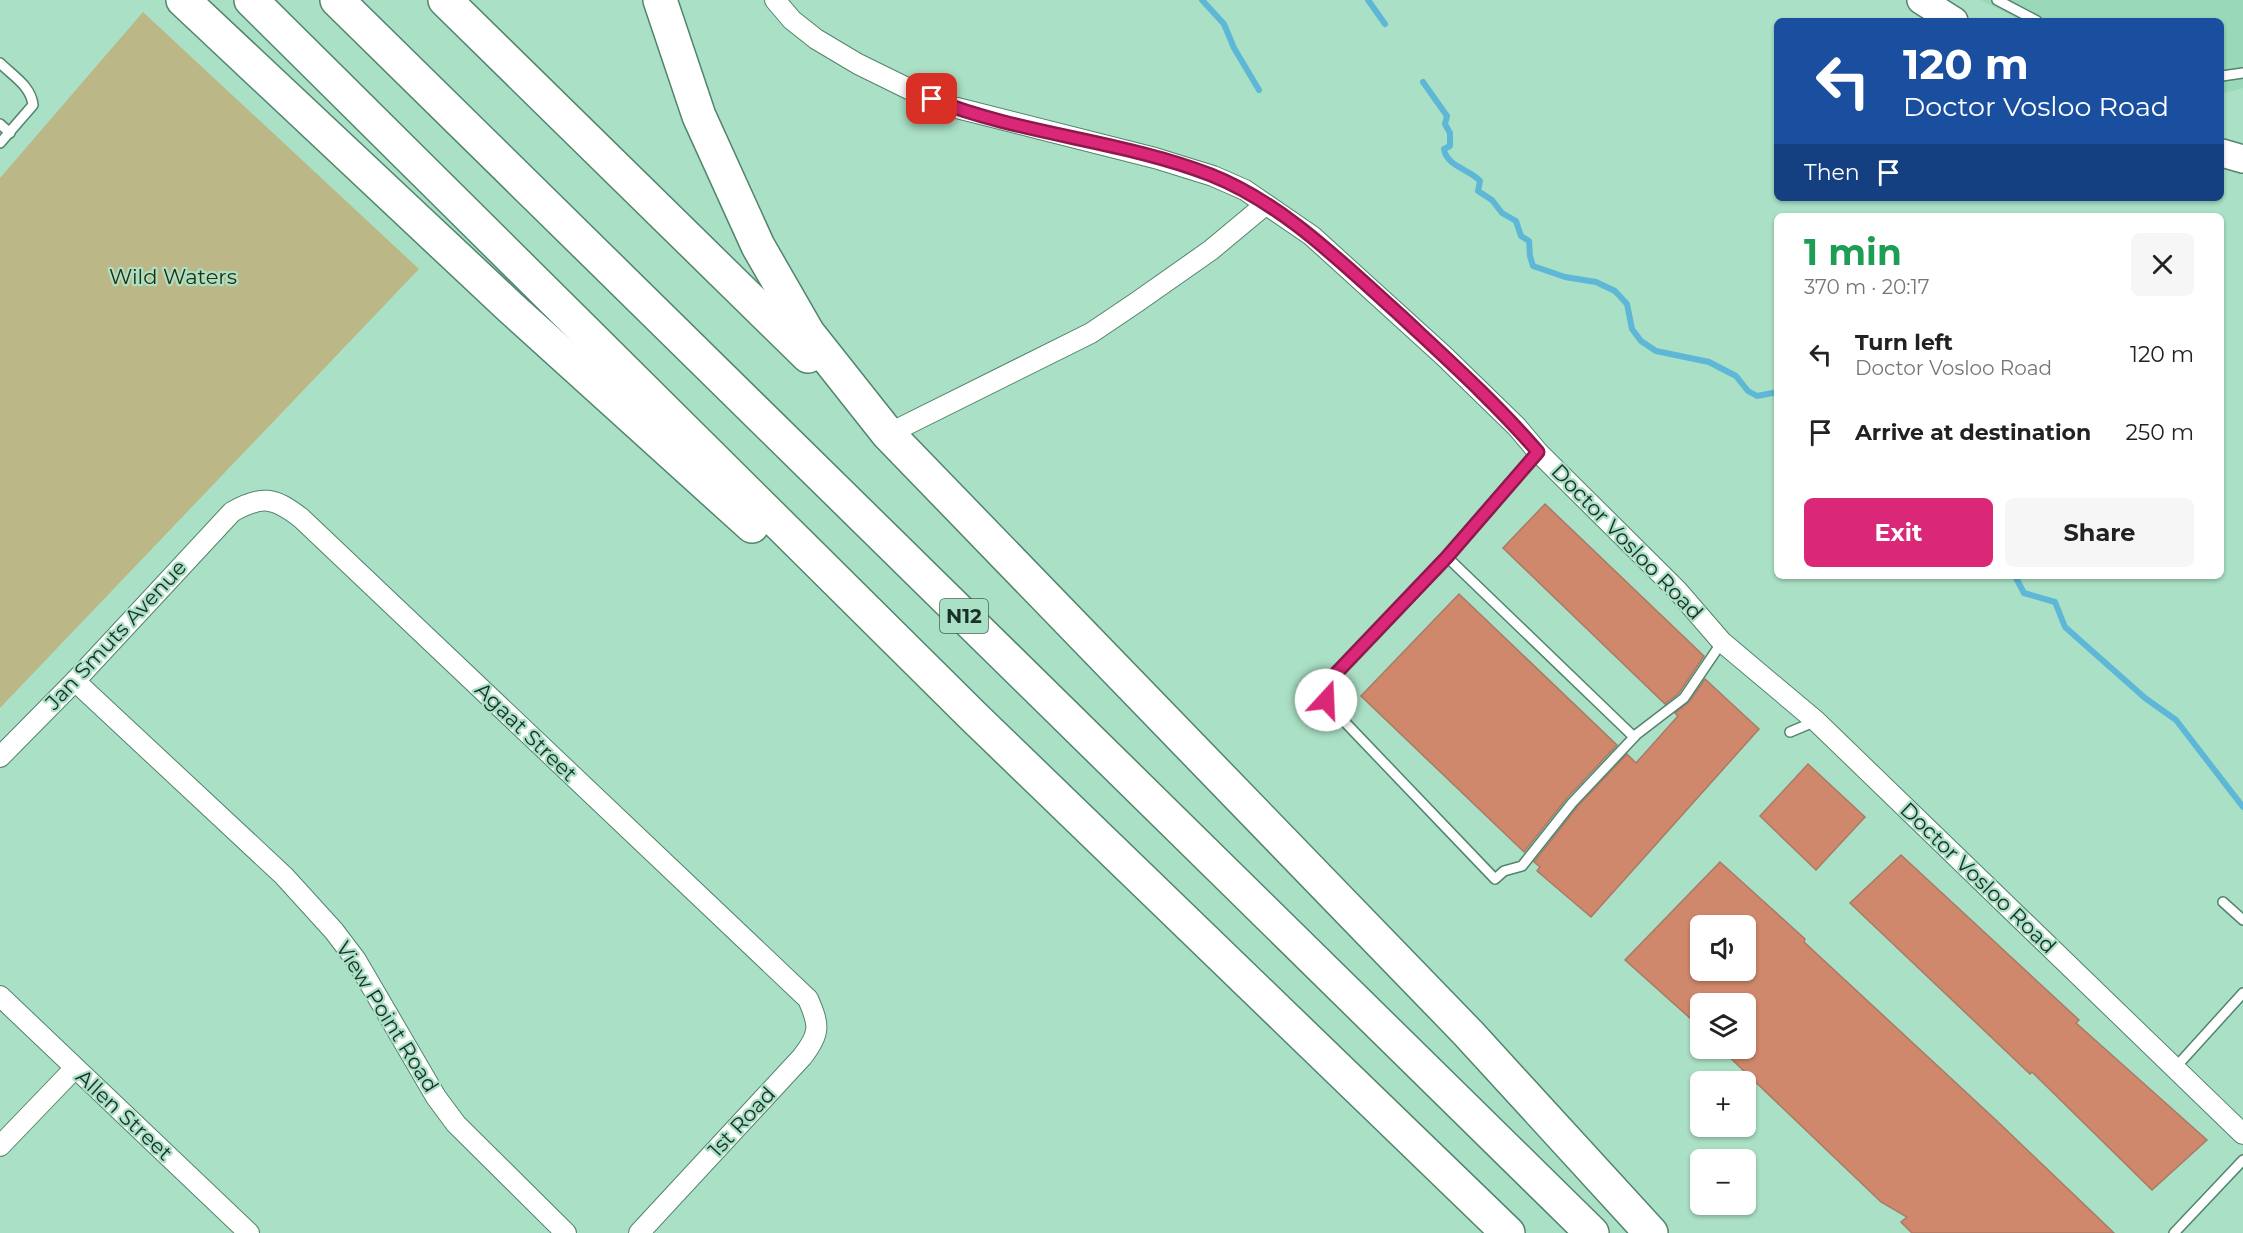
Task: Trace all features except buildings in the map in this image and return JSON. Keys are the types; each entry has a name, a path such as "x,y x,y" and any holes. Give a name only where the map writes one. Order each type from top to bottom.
{"highway":[{"path":"183,0 511,308 738,515 972,716"},
{"path":"251,0 972,716 1508,1233"},
{"name":"N12","path":"337,0 1592,1233"},
{"path":"445,0 888,434 1460,1025 1651,1233"},
{"path":"660,0 699,116 758,246 808,333 888,434"}],"main road":[{"path":"1904,0 1931,18"},
{"path":"1921,0 1949,18"},
{"path":"2224,143 2243,148"},
{"path":"2224,154 2243,159"}],"street":[{"name":"Doctor Vosloo Road","path":"775,0 792,20 816,39 858,64 911,90 953,107 987,117 1185,166 1245,190 1312,236 1444,356 1516,427 1538,452 1677,590 1722,642 1816,721 2243,1134"},
{"path":"888,434 1090,333 1211,250 1265,205"},
{"name":"Agaat Street","path":"232,512 250,502 265,499 284,505 301,518 808,999"},
{"name":"Jan Smuts Avenue","path":"0,757 75,681 232,512"},
{"name":"View Point Road","path":"75,681 276,868 311,904 356,960 436,1096 456,1124 566,1233"},
{"name":"Allen Street","path":"0,996 249,1233"},
{"name":"1st Road","path":"639,1233 814,1042 817,1028 808,999"},
{"path":"0,1146 75,1068"}],"lane":[{"path":"1997,0 2031,18"},
{"path":"0,63 28,89 33,105 0,143"},
{"path":"2224,76 2243,73"},
{"path":"0,124 10,133"},
{"path":"1538,452 1447,557 1324,686 1327,714 1341,718 1495,879 1504,871 1522,866 1572,803 1634,737 1684,698 1722,642"},
{"path":"1447,557 1634,737"},
{"path":"1790,732 1816,721"},
{"path":"2223,902 2243,920"},
{"path":"2175,1068 2243,993"},
{"path":"2174,1233 2243,1160"}],"shaded area":[{"path":"1981,0 2243,0 2243,88 2224,93 2224,18 2015,18"}],"green space":[{"name":"Wild Waters","path":"143,12 419,269 0,708 0,178"}],"waterway":[{"path":"1202,0 1224,24 1234,48 1259,90"},
{"path":"1368,0 1385,24"},
{"path":"1423,82 1447,116 1445,124 1450,133 1450,146 1444,149 1446,155 1454,164 1476,177 1480,181 1478,191 1492,200 1502,213 1516,221 1521,236 1529,241 1533,266 1565,277 1596,282 1615,291 1627,304 1632,329 1641,341 1656,351 1709,362 1736,376 1748,391 1757,396 1774,393"},
{"path":"2017,579 2024,593 2055,602 2065,627 2145,698 2176,720 2243,807"}],"route":[{"path":"932,99 987,117 1185,166 1245,190 1312,236 1444,356 1538,452 1447,557 1324,686 1326,700"}]}
